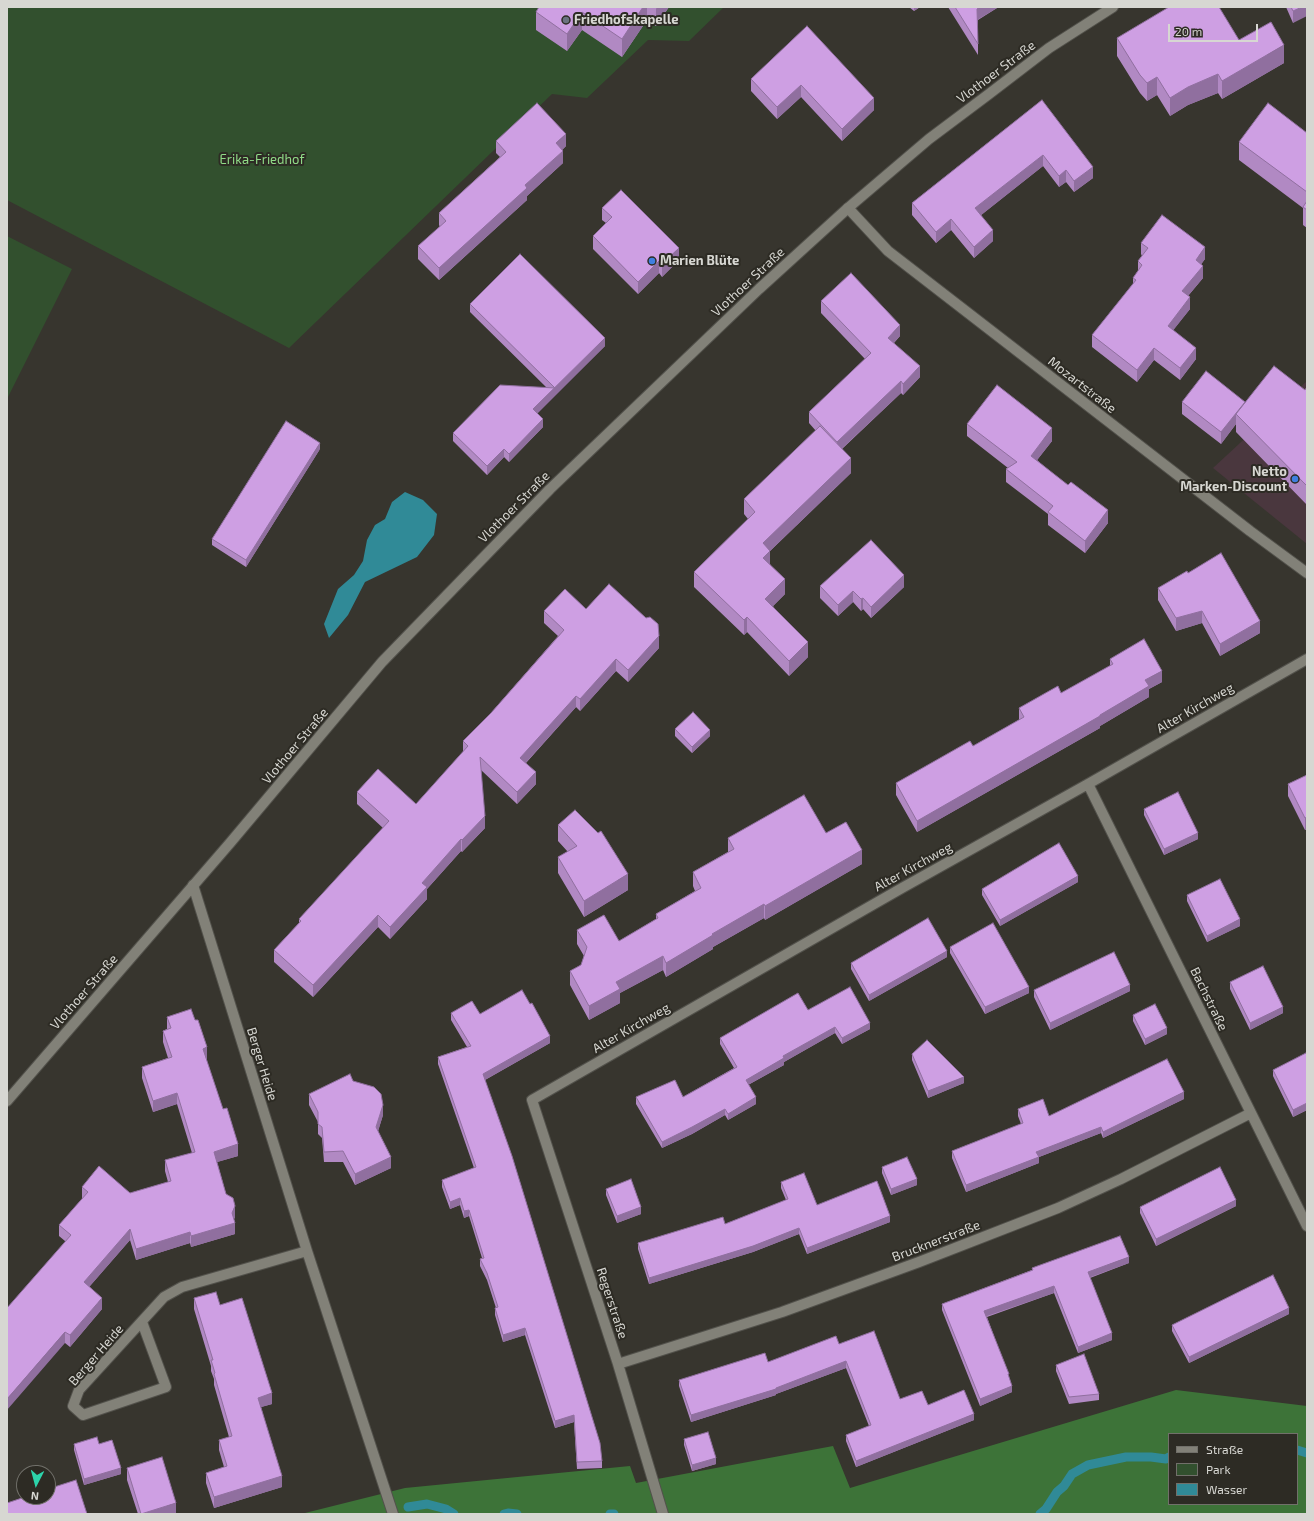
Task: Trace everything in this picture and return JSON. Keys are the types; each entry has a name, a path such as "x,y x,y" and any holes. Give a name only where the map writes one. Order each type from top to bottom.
{"street":[{"name":"Vlothoer Straße","path":"7,1101 230,843 382,662 550,489 759,289 848,208 929,139 1001,84 1050,48 1113,7"},
{"name":"Mozartstraße","path":"848,208 888,250 1250,531 1307,573"},
{"name":"Alter Kirchweg","path":"532,1100 902,888 1307,659"},
{"name":"Bachstraße","path":"1088,784 1307,1226"},
{"name":"Berger Heide","path":"193,885 307,1250 393,1514"},
{"name":"Regerstraße","path":"532,1100 618,1364 663,1514"},
{"name":"Brucknerstraße","path":"618,1364 782,1312 919,1262 1051,1211 1121,1179 1251,1113"},
{"name":"Berger Heide","path":"142,1322 166,1387 82,1415 73,1406 79,1390 164,1297 182,1287 307,1250"}],"shaded area":[{"path":"1307,381 1307,544 1213,468"}],"green space":[{"name":"Erika-Friedhof","path":"7,7 724,7 689,41 648,40 587,98 552,94 289,348 7,200"},
{"path":"7,236 72,269 7,399"},
{"path":"1176,1390 1307,1406 1307,1514 301,1514 405,1488 630,1466 636,1483 833,1446 850,1488"}],"water":[{"path":"405,492 423,500 437,514 434,535 417,557 365,582 348,615 329,638 324,624 338,589 354,575 363,561 367,540 375,525 385,519 392,502"}],"building":[{"path":"539,7 643,7 622,39 582,12 567,34 536,12"},
{"path":"955,7 980,7 977,9 978,44"},
{"path":"1169,7 1219,7 1239,40 1271,22 1284,45 1222,81 1218,74 1188,87 1170,98 1157,77 1147,83 1140,75 1117,38"},
{"path":"1291,7 1302,7 1293,11"},
{"path":"807,26 874,98 842,129 801,85 777,107 751,79"},
{"path":"1042,100 1093,167 1074,181 1066,170 1059,176 1043,155 975,208 993,230 974,247 951,219 936,232 912,203"},
{"path":"537,103 566,134 556,143 563,151 525,185 527,188 439,268 418,246 446,221 439,213 506,152 496,141"},
{"path":"1268,103 1307,133 1307,192 1239,142"},
{"path":"621,190 679,248 662,264 659,261 638,282 593,236 612,217 602,208"},
{"path":"1307,201 1307,210 1303,207"},
{"path":"1162,215 1205,247 1196,260 1203,266 1182,291 1190,297 1168,326 1196,348 1180,368 1154,348 1137,370 1092,335 1136,280 1133,278 1142,265 1138,261 1148,248 1141,243"},
{"path":"520,254 605,338 555,388 470,304"},
{"path":"851,273 900,325 888,338 920,366 903,384 901,381 837,442 809,412 871,353 821,301"},
{"path":"1274,366 1305,390 1307,387 1307,486 1236,414"},
{"path":"1206,371 1245,402 1221,432 1182,402"},
{"path":"500,385 554,388 533,409 543,419 509,454 504,449 487,466 453,433"},
{"path":"997,385 1052,428 1031,456 1068,485 1071,482 1108,510 1085,541 1048,512 1053,506 1006,469 1017,462 967,424"},
{"path":"286,421 320,443 246,560 212,539"},
{"path":"820,426 851,458 763,543 770,551 763,558 785,579 765,599 808,642 789,661 747,617 744,620 694,572 755,512 744,499"},
{"path":"871,540 904,575 871,607 863,598 861,599 853,591 838,605 820,586"},
{"path":"1221,553 1260,621 1220,644 1202,611 1176,618 1158,588 1187,571 1188,573"},
{"path":"609,584 646,618 650,617 658,624 659,636 628,670 616,659 580,699 576,696 520,758 536,772 517,792 480,757 485,816 462,840 461,839 422,883 427,887 390,927 378,915 313,985 274,950 301,921 299,919 389,821 357,792 378,769 416,804 468,746 463,741 491,713 564,630 544,611 565,589 586,609"},
{"path":"1144,639 1162,671 1145,680 1149,686 1100,716 917,821 896,783 970,741 973,746 1024,717 1019,708 1058,686 1061,693 1113,664 1110,659"},
{"path":"693,712 710,730 692,747 675,729"},
{"path":"1307,775 1307,817 1305,818 1288,784"},
{"path":"1178,792 1198,833 1164,849 1144,809"},
{"path":"804,795 826,833 846,822 862,850 765,906 764,904 666,963 663,956 616,982 620,989 589,1006 570,971 581,965 587,947 577,930 604,915 619,941 658,918 656,914 701,888 693,872 734,849 728,838"},
{"path":"575,810 598,833 601,831 628,874 584,901 558,857 577,846 558,825"},
{"path":"1059,843 1078,876 1000,920 982,889"},
{"path":"1220,879 1240,919 1207,936 1187,895"},
{"path":"928,918 947,951 869,995 851,963"},
{"path":"993,923 1029,987 985,1007 950,947"},
{"path":"1114,952 1130,985 1050,1023 1034,990"},
{"path":"1263,966 1283,1007 1250,1023 1230,982"},
{"path":"850,987 870,1023 842,1038 835,1027 783,1056 784,1058 746,1080 756,1097 728,1114 725,1109 662,1142 636,1097 675,1080 683,1097 737,1067 720,1038 798,993 808,1010"},
{"path":"522,990 530,1004 532,1003 550,1036 483,1074 512,1156 600,1443 602,1461 577,1462 574,1415 555,1421 525,1328 503,1335 495,1308 498,1307 487,1273 480,1259 484,1258 469,1210 464,1211 460,1198 450,1202 442,1180 476,1167 438,1057 471,1046 451,1013 472,1001 480,1014"},
{"path":"1155,1004 1167,1028 1145,1039 1133,1015"},
{"path":"191,1009 195,1020 198,1020 207,1047 203,1049 223,1109 227,1108 238,1144 214,1152 226,1194 233,1198 235,1206 232,1213 235,1223 191,1236 190,1232 136,1249 130,1229 84,1282 102,1298 70,1335 65,1332 7,1399 7,1308 71,1235 59,1225 88,1192 82,1187 99,1166 130,1193 171,1181 165,1160 195,1152 177,1093 153,1101 142,1067 172,1057 163,1031 171,1028 167,1017"},
{"path":"927,1040 964,1077 928,1091 912,1054"},
{"path":"1306,1053 1307,1103 1293,1110 1273,1070"},
{"path":"1167,1059 1184,1092 1103,1132 1101,1127 1036,1152 1039,1157 966,1185 952,1151 1023,1123 1018,1109 1043,1099 1049,1116"},
{"path":"350,1074 353,1081 374,1087 381,1094 383,1105 376,1127 391,1157 355,1174 343,1151 324,1152 322,1127 318,1124 318,1112 309,1094"},
{"path":"907,1157 917,1179 891,1189 882,1167"},
{"path":"1220,1167 1236,1200 1156,1239 1140,1207"},
{"path":"804,1173 817,1205 877,1181 890,1216 807,1248 799,1228 753,1246 649,1278 638,1243 723,1217 725,1224 788,1199 781,1182"},
{"path":"631,1179 641,1207 617,1216 606,1189"},
{"path":"1120,1236 1129,1257 1088,1272 1112,1333 1078,1347 1054,1286 984,1311 1009,1374 1012,1386 980,1399 942,1304 1033,1270 1032,1268"},
{"path":"1273,1275 1289,1308 1189,1357 1172,1325"},
{"path":"216,1292 220,1305 242,1298 272,1393 258,1398 282,1476 214,1497 206,1473 227,1466 219,1440 232,1436 214,1374 211,1360 213,1360 194,1298"},
{"path":"874,1331 900,1399 922,1391 928,1405 964,1390 974,1414 856,1461 846,1435 871,1425 846,1361 776,1389 691,1415 679,1380 765,1353 768,1362 836,1336 839,1344"},
{"path":"1084,1354 1099,1394 1069,1397 1056,1365"},
{"path":"708,1432 716,1458 692,1465 684,1439"},
{"path":"97,1437 99,1444 112,1440 121,1468 84,1479 74,1444"},
{"path":"162,1457 176,1503 141,1514 127,1468"},
{"path":"76,1480 87,1514 7,1514 7,1503 16,1500 16,1505 56,1505 56,1486"}],"waterway":[{"path":"1298,1450 1307,1453"},
{"path":"1040,1514 1046,1509 1057,1492 1064,1486 1072,1474 1088,1465 1126,1457 1151,1457 1166,1459 1168,1458"},
{"path":"408,1507 427,1504 446,1509 454,1514"},
{"path":"504,1514 517,1514"}],"place":[{"name":"Friedhofskapelle","path":"566,20"},
{"name":"Marien Blüte","path":"652,261"},
{"name":"Netto Marken-Discount","path":"1295,479"}]}
